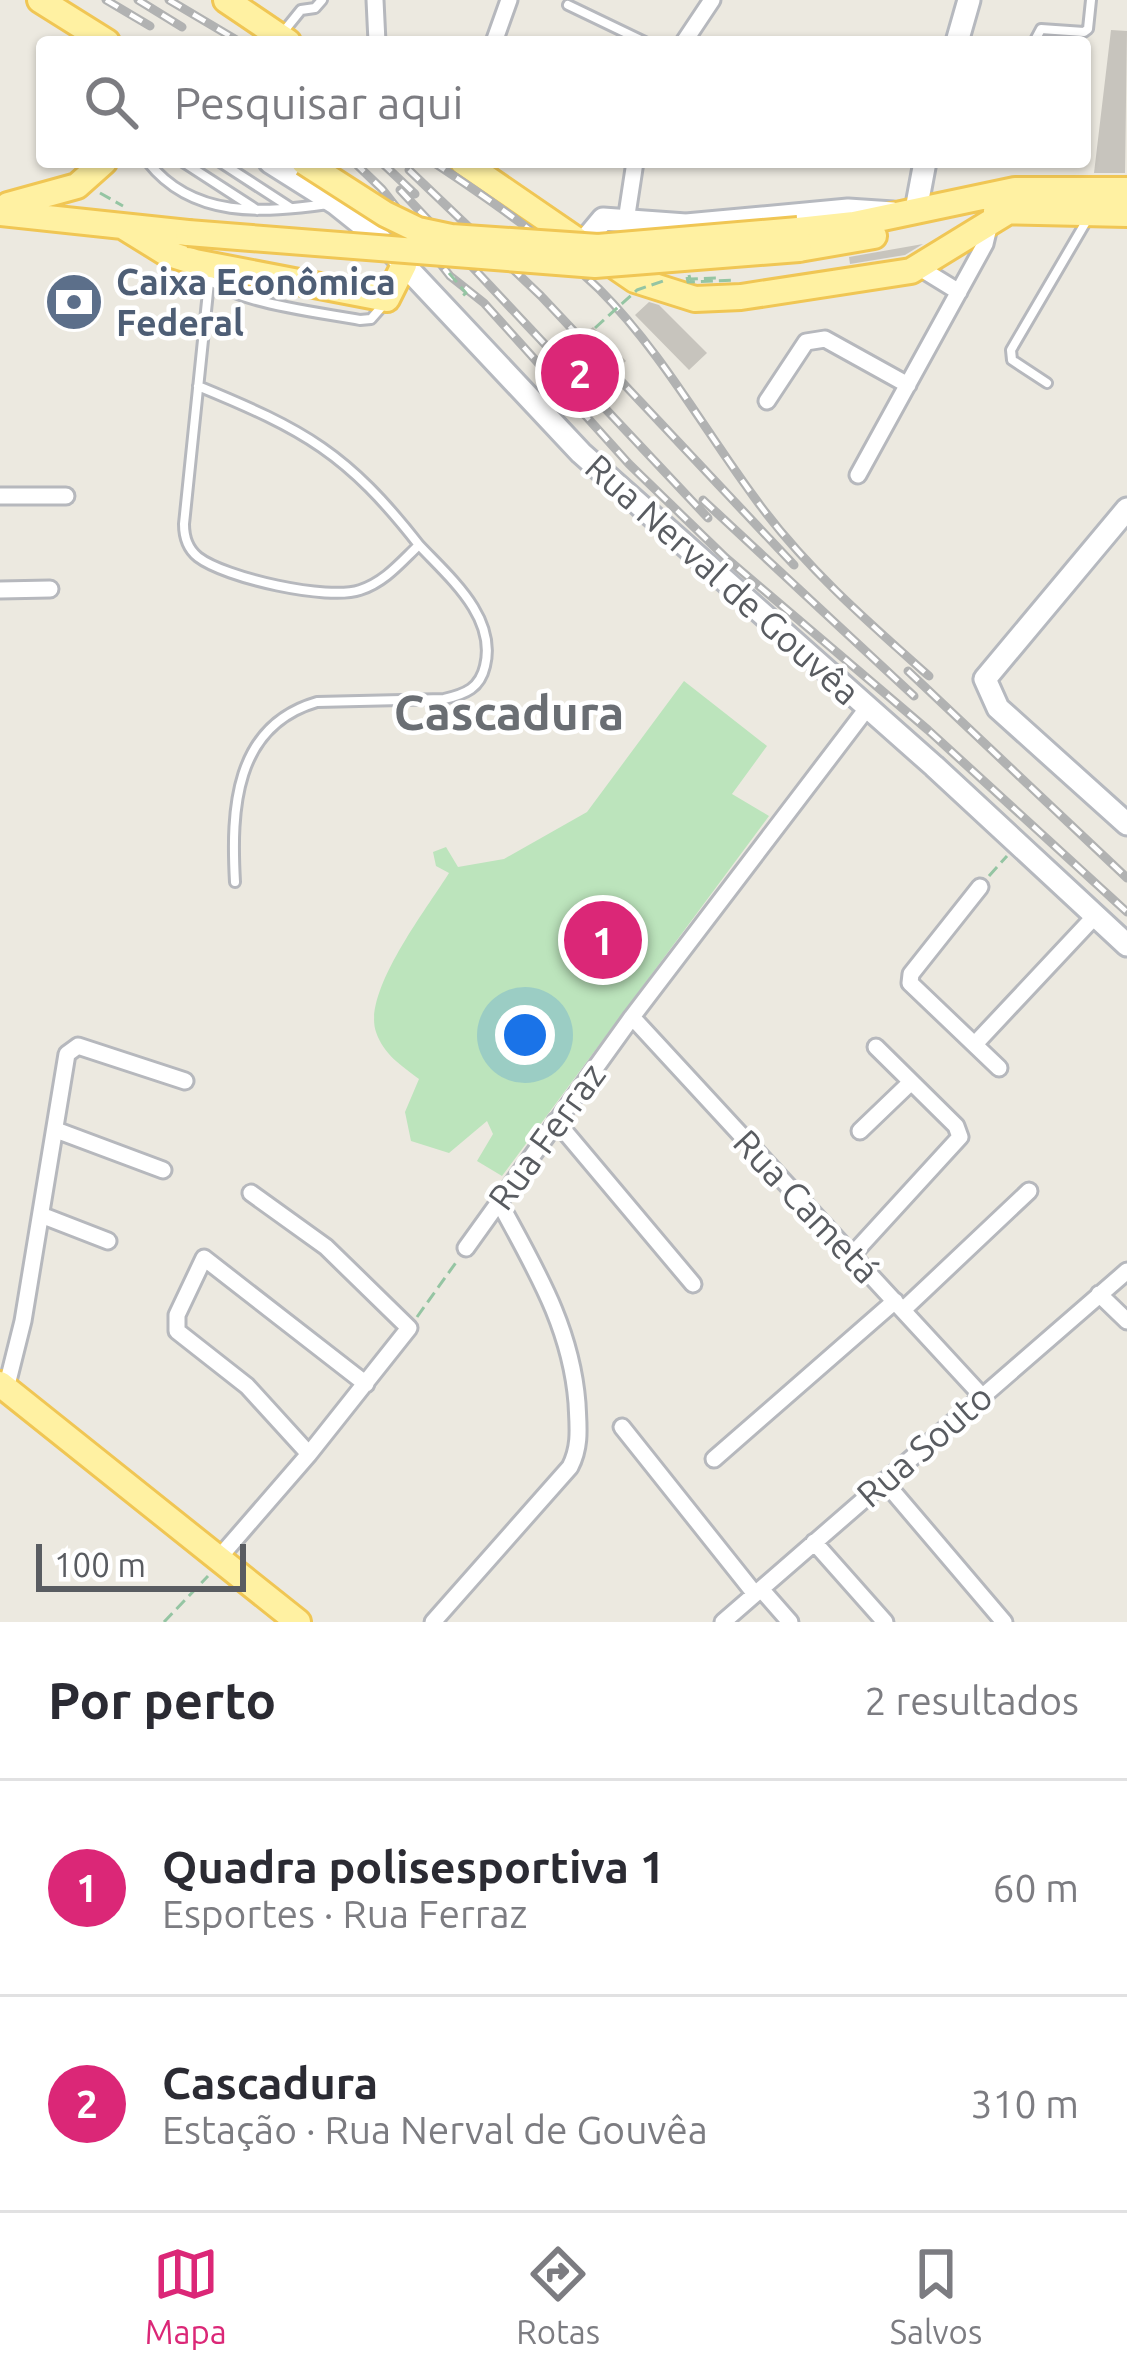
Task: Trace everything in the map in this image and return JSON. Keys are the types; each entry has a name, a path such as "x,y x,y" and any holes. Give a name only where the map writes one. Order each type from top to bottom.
{"main road":[{"path":"40,0 91,36"},
{"path":"226,0 280,36"},
{"path":"959,36 969,0"},
{"path":"0,210 77,187 98,168"},
{"name":"Rua Nerval de Gouvêa","path":"279,168 335,203 380,239 581,453 868,707 1127,946"},
{"path":"313,168 418,230 451,238 598,247 799,240 908,212 1028,189 1127,190"},
{"path":"472,168 646,286 695,298 741,297 900,274 920,268 1001,216"},
{"path":"908,212 923,168"},
{"path":"589,249 588,237 598,221 686,225 872,209 908,212"},
{"path":"0,210 188,233 596,265 978,212 1001,216 1127,214"},
{"path":"124,227 202,272 387,299 404,265"},
{"path":"1127,509 990,670 987,688 998,708 1127,824"},
{"path":"3,1386 298,1622"}],"street":[{"path":"375,0 377,36"},
{"path":"496,36 509,0"},
{"path":"688,36 712,0"},
{"path":"626,221 634,168"},
{"path":"859,475 1001,216"},
{"path":"920,268 958,292"},
{"path":"767,401 813,338 825,339 908,385"},
{"path":"0,496 66,496"},
{"path":"0,590 50,589"},
{"name":"Rua Ferraz","path":"466,1248 632,1017 868,707"},
{"path":"980,887 910,979 912,987 999,1068"},
{"path":"975,1044 1096,914"},
{"name":"Rua Cametá","path":"632,1017 981,1395"},
{"path":"3,1386 14,1364 67,1054 78,1046 185,1081"},
{"path":"852,1255 960,1137 956,1126 876,1047"},
{"path":"860,1131 910,1083"},
{"path":"556,1121 693,1284"},
{"path":"56,1130 163,1170"},
{"path":"714,1459 1029,1191"},
{"path":"218,1559 409,1328 326,1246 251,1193"},
{"path":"433,1622 570,1467 579,1439 574,1372 561,1321 498,1200"},
{"path":"41,1215 108,1241"},
{"path":"308,1454 247,1386 177,1330 177,1315 204,1258 365,1384"},
{"name":"Rua Souto","path":"727,1621 1127,1270"},
{"path":"1100,1294 1127,1321"},
{"path":"622,1427 758,1591 790,1622"},
{"path":"884,1481 1004,1622"},
{"path":"814,1542 885,1622"}],"lane":[{"path":"285,36 299,5 315,8 322,0"},
{"path":"1037,36 1041,29 1084,32 1091,0"},
{"path":"568,5 633,36"},
{"path":"156,168 210,206 258,211 335,203"},
{"path":"192,168 258,211"},
{"path":"229,168 292,209"},
{"path":"1047,383 1012,360 1012,350 1090,212"},
{"path":"202,272 198,386 184,524 189,548 202,560 263,581 332,595 377,583 419,545"},
{"path":"198,386 278,418 326,447 368,482 484,623 487,659 482,678 464,694 444,699 317,702 301,706 274,724 250,752 239,780 232,823 235,882"}],"path":[{"path":"449,273 466,293 460,298"},
{"path":"595,328 637,290 673,278 688,277 688,282 734,280 733,276 690,279 689,274"},
{"path":"550,369 541,378 565,403 568,400 547,377 544,380 562,405 553,395"},
{"path":"980,887 1018,843"},
{"name":"Rua Ferraz","path":"409,1328 466,1248"},
{"path":"164,1622 212,1572 218,1559"}],"green space":[{"path":"684,681 767,746 732,794 769,816 502,1176 477,1161 493,1134 487,1121 449,1153 411,1141 405,1112 419,1079 384,1047 374,1015 399,950 449,873 436,866 433,852 446,847 458,867 504,859 587,812"}],"building":[{"path":"1111,30 1127,31 1125,173 1094,173"},
{"path":"923,244 905,255 850,264 849,257"},
{"path":"649,302 659,305 707,353 689,370 635,315"},
{"path":"593,327 626,361 578,402 546,364"}],"railway":[{"path":"106,0 150,26"},
{"path":"138,0 182,27"},
{"path":"169,0 230,36"},
{"path":"360,168 450,276 484,303 629,464 726,558 928,730 1127,912"},
{"path":"387,168 415,194"},
{"path":"442,168 519,222 599,289 643,338 796,549 929,676"},
{"path":"409,170 541,296 794,565"},
{"path":"400,190 708,518"},
{"path":"703,500 914,696"},
{"path":"908,671 1127,878"}],"place":[{"name":"Caixa Econômica Federal","path":"74,302"},
{"name":"Cascadura","path":"580,373"},
{"name":"Quadra polisesportiva 1","path":"603,940"}],"district":[{"name":"Cascadura","path":"509,712"}]}
